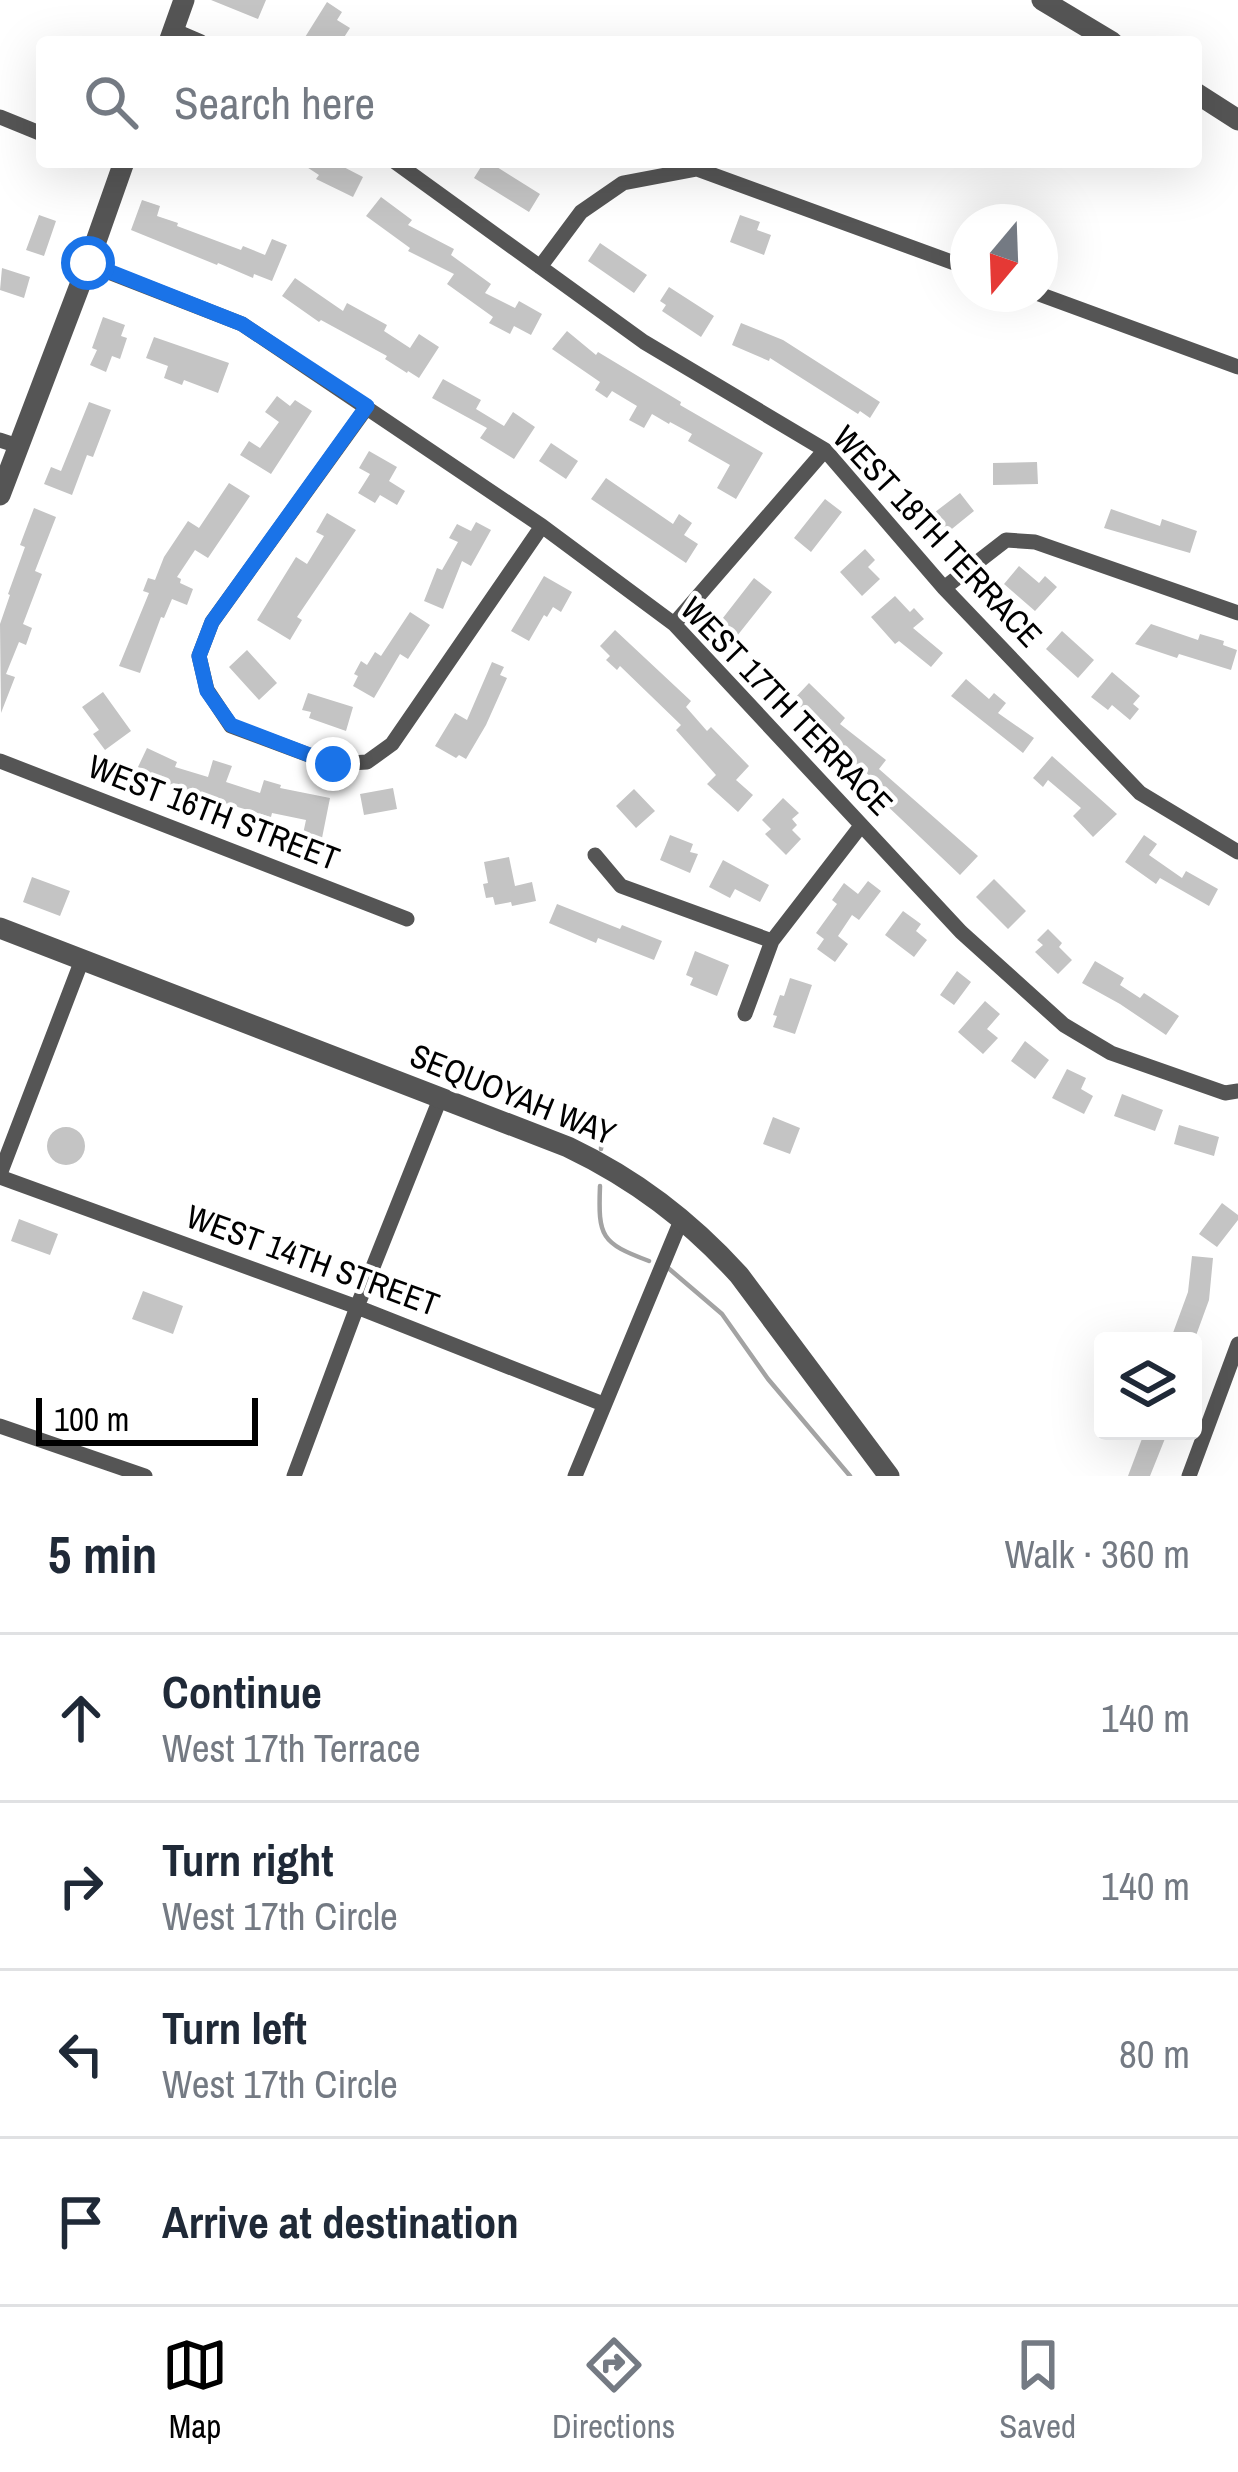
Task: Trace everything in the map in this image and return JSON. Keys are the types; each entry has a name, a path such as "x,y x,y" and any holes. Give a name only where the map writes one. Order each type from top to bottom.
{"street":[{"path":"171,36 184,0"},
{"path":"1042,0 1102,36"},
{"path":"1202,97 1238,120"},
{"path":"0,118 36,132"},
{"path":"0,495 9,443 88,263 119,168"},
{"name":"WEST 18TH TERRACE","path":"403,168 644,342 825,450 944,588 1140,793 1238,852"},
{"path":"540,267 581,212 623,183 697,169 950,261"},
{"name":"WEST 17TH TERRACE","path":"88,263 242,324 542,526 674,625 961,932 1064,1025 1111,1053 1225,1093 1238,1091"},
{"path":"1058,301 1238,367"},
{"path":"367,406 212,622 199,656 207,691 231,725 333,764 367,761 392,744 542,526"},
{"path":"674,625 825,450"},
{"path":"944,588 1006,540 1035,542 1238,613"},
{"name":"WEST 16TH STREET","path":"0,761 407,919"},
{"path":"745,1014 772,941 860,827"},
{"path":"596,855 621,886 772,941"},
{"name":"SEQUOYAH WAY","path":"0,928 568,1147 648,1192 682,1218 739,1275 890,1476"},
{"path":"0,1176 82,960"},
{"path":"294,1476 440,1099"},
{"name":"WEST 14TH STREET","path":"0,1176 357,1307 603,1404"},
{"path":"575,1476 682,1218"},
{"path":"1189,1476 1238,1344"},
{"path":"0,1426 145,1476"}],"building":[{"path":"211,0 266,0 258,19"},
{"path":"327,2 342,12 337,20 350,28 345,36 306,36"},
{"path":"308,168 346,168 363,177 353,197 316,179 319,175"},
{"path":"480,168 499,168 540,194 529,212 474,178"},
{"path":"381,197 412,220 408,225 454,249 451,255 491,284 485,293 515,308 519,301 542,314 531,335 514,326 510,334 489,323 493,317 447,284 454,274 408,251 366,216"},
{"path":"142,200 160,206 157,216 241,250 243,246 265,255 272,239 287,245 272,281 217,265 131,230"},
{"path":"39,215 56,221 44,256 26,250"},
{"path":"740,215 760,222 757,230 771,235 764,255 730,242"},
{"path":"600,243 647,275 634,293 588,261"},
{"path":"2,268 30,277 24,298 0,290"},
{"path":"295,278 343,311 347,303 387,325 384,331 410,348 419,334 439,347 419,378 407,373 387,356 319,322 282,296"},
{"path":"669,287 714,316 701,337 662,311 666,305 660,301"},
{"path":"103,317 125,325 121,336 127,338 120,359 112,356 106,372 90,365"},
{"path":"741,323 783,340 880,402 870,418 770,358 732,345"},
{"path":"567,331 596,355 763,453 736,499 717,488 730,465 688,441 692,434 652,414 644,428 629,420 637,406 612,391 607,398 595,390 600,382 552,349"},
{"path":"154,337 229,363 218,393 164,378 168,366 146,358"},
{"path":"443,379 481,400 476,409 504,426 513,412 535,427 514,459 480,438 487,428 432,398"},
{"path":"277,396 290,406 295,400 312,411 271,474 240,455 249,441 260,448 279,422 265,412"},
{"path":"89,402 111,410 72,495 44,484 51,467 61,471"},
{"path":"551,443 578,461 566,479 539,461"},
{"path":"369,451 397,467 389,481 405,491 397,505 380,495 375,503 358,493 370,474 359,468"},
{"path":"1037,462 1038,484 993,485 993,463"},
{"path":"606,478 673,524 679,514 692,523 684,535 698,544 686,563 591,499"},
{"path":"229,483 250,496 208,558 195,550 177,577 193,589 187,605 172,599 140,673 119,666 149,593 143,591 148,578 155,580 188,521 199,528"},
{"path":"960,493 974,511 937,541 922,522"},
{"path":"825,499 842,512 811,552 794,538"},
{"path":"34,508 56,517 35,571 42,574 23,624 32,628 26,645 19,642 6,674 15,677 1,713 0,624"},
{"path":"1111,509 1160,526 1162,519 1197,531 1190,553 1104,528"},
{"path":"327,513 356,530 297,617 302,620 290,640 257,620 296,557 307,564 324,536 316,532"},
{"path":"476,522 491,530 471,566 462,561 443,609 424,601 437,568 442,570 458,542 449,538 457,524 471,531"},
{"path":"865,549 875,560 868,567 880,579 862,596 840,572"},
{"path":"1019,566 1039,583 1045,576 1057,587 1035,611 1004,584"},
{"path":"544,576 572,592 561,612 553,607 544,615 529,641 511,631"},
{"path":"754,578 772,592 737,636 719,623"},
{"path":"895,596 924,619 913,628 943,653 931,667 899,641 895,644 871,617"},
{"path":"410,612 430,625 408,659 400,654 374,698 353,686 361,661 367,665 375,652 381,656"},
{"path":"1151,624 1198,640 1200,634 1224,641 1223,645 1237,650 1231,670 1135,644"},
{"path":"615,630 691,701 686,707 707,731 711,727 749,766 736,780 753,795 738,812 707,784 716,775 676,730 681,725 620,666 617,670 606,660 610,656 600,646"},
{"path":"1062,631 1094,660 1078,678 1046,649"},
{"path":"247,650 277,683 259,700 229,667"},
{"path":"492,662 504,667 500,675 507,678 466,759 456,758 435,746 455,713 467,720"},
{"path":"1112,672 1140,696 1133,704 1139,709 1130,720 1112,705 1108,710 1091,697"},
{"path":"966,679 989,699 994,693 1006,703 998,713 1034,738 1023,753 951,696"},
{"path":"809,683 845,718 840,724 886,760 879,769 978,856 960,875 880,799 888,790 810,729 816,722 793,700"},
{"path":"103,692 131,731 105,750 93,734 99,730 82,707"},
{"path":"308,693 353,707 346,731 309,718 311,712 302,710"},
{"path":"147,748 177,762 175,767 208,777 213,760 232,766 226,782 260,793 264,780 330,798 322,838 303,834 306,820 272,813 271,817 181,790 138,767"},
{"path":"1052,756 1117,814 1093,837 1073,816 1081,808 1048,780 1043,787 1033,778"},
{"path":"393,788 397,809 364,815 360,794"},
{"path":"634,789 655,811 636,828 616,806"},
{"path":"783,798 799,813 792,819 797,825 792,830 801,839 786,855 765,834 771,829 762,820"},
{"path":"670,835 693,844 690,852 698,854 690,873 660,860"},
{"path":"1144,835 1157,844 1149,855 1182,878 1186,871 1218,889 1209,906 1160,878 1156,884 1125,862"},
{"path":"509,857 515,886 532,882 536,901 495,905 493,897 486,898 484,862"},
{"path":"723,860 769,885 760,902 735,889 730,898 709,887"},
{"path":"32,877 70,891 60,916 23,902"},
{"path":"994,879 1026,911 1008,929 976,897"},
{"path":"868,881 881,891 859,920 852,915 838,936 848,944 835,962 817,949 824,939 816,933 837,904 832,900 844,883 858,894"},
{"path":"557,904 662,941 654,960 549,923"},
{"path":"903,911 921,924 916,931 927,940 914,957 885,935"},
{"path":"1048,929 1072,960 1058,974 1035,952 1043,945 1037,940"},
{"path":"695,951 729,965 717,996 690,985 693,978 686,975"},
{"path":"1095,961 1124,978 1120,985 1140,998 1144,993 1179,1016 1166,1035 1082,983"},
{"path":"957,971 971,982 954,1005 940,995"},
{"path":"790,978 812,985 795,1034 773,1027 777,1016 773,1015"},
{"path":"985,1001 1000,1014 987,1029 998,1038 983,1054 958,1032"},
{"path":"1025,1041 1049,1060 1035,1079 1011,1061"},
{"path":"1067,1069 1086,1078 1081,1089 1093,1096 1084,1114 1052,1098"},
{"path":"1122,1094 1163,1110 1155,1131 1114,1116"},
{"path":"773,1117 800,1128 790,1154 763,1144"},
{"path":"1179,1125 1219,1137 1214,1156 1174,1144"},
{"path":"66,1127 79,1133 85,1146 79,1159 66,1165 53,1159 47,1146 53,1133"},
{"path":"1222,1203 1238,1220 1217,1247 1199,1234"},
{"path":"19,1219 58,1234 50,1255 11,1241"},
{"path":"1192,1256 1213,1258 1209,1300 1197,1332 1173,1332 1188,1292"},
{"path":"143,1291 183,1306 173,1334 132,1319"},
{"path":"1142,1440 1164,1440 1150,1476 1128,1476"}],"waterway":[{"path":"601,1149 602,1136"},
{"path":"600,1186 600,1217 606,1236 621,1249 649,1261"},
{"path":"667,1267 722,1314 768,1379 850,1476"}],"route":[{"path":"88,263 242,324 367,406 212,622 199,656 207,691 231,725 333,764"}]}
